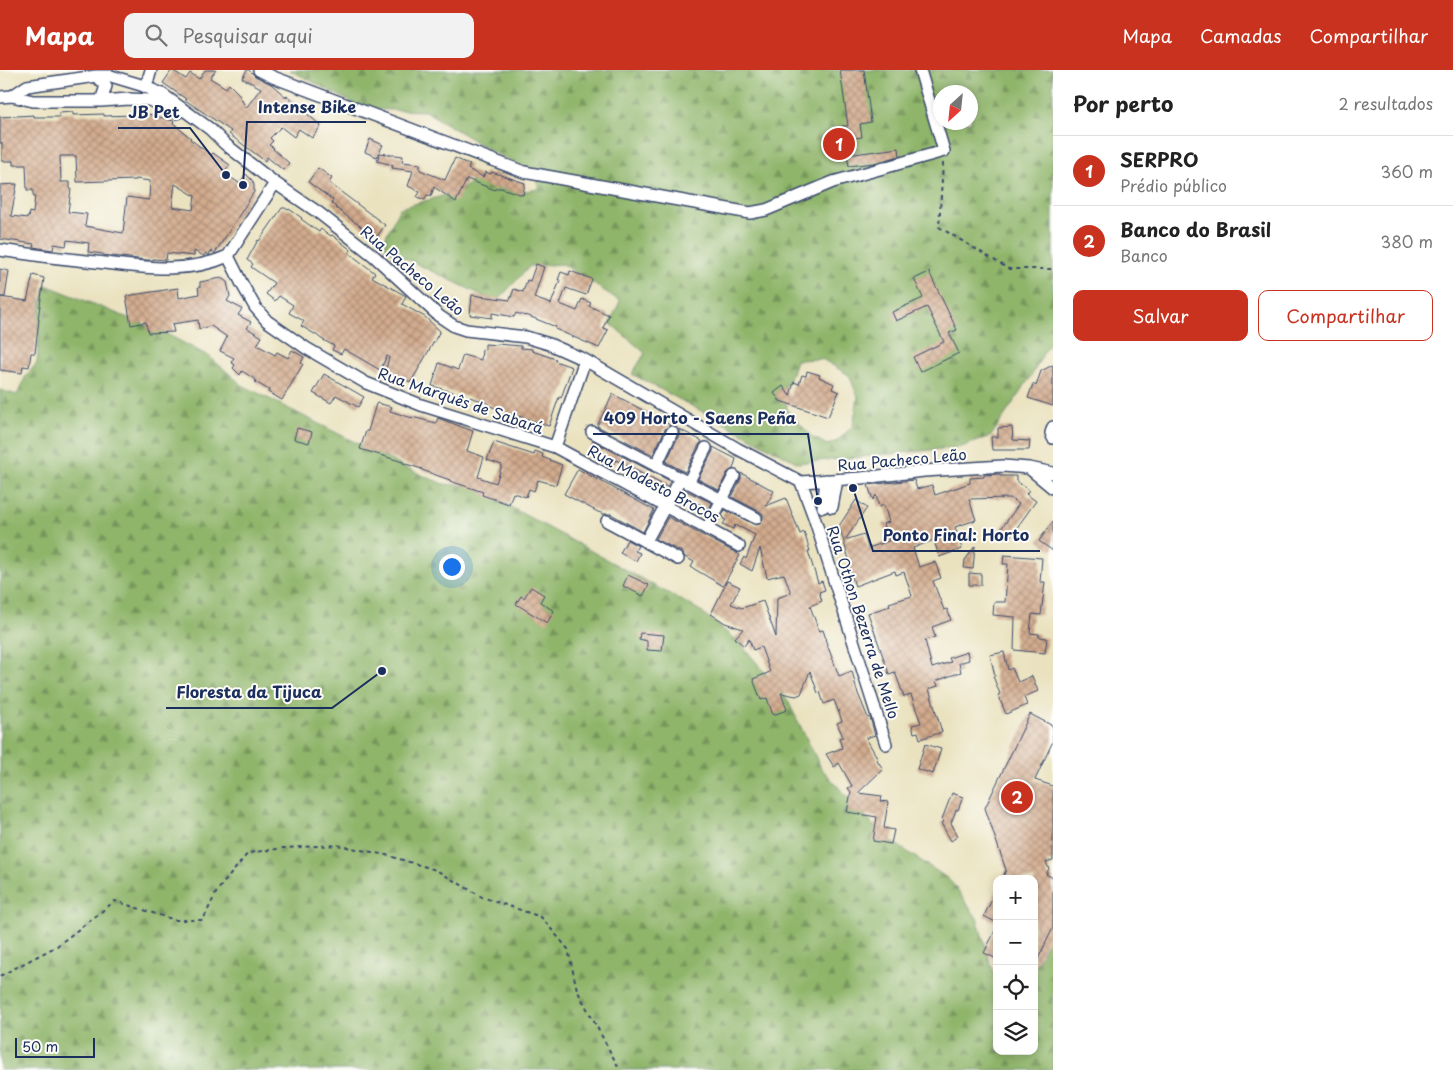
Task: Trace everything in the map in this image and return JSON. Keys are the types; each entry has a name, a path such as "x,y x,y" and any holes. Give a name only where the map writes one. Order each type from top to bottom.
{"street":[{"path":"129,99 144,86 152,70"},
{"path":"259,70 524,172 750,213 766,210 833,182 944,151 920,70"},
{"path":"96,76 106,86 101,101"},
{"name":"Rua Pacheco Leão","path":"6,97 27,86 96,76 111,76 144,86 162,94 374,256 439,316 454,326 466,330 526,337 549,344 585,360 738,449 801,482 1003,466 1029,468 1053,473"},
{"name":"Rua Pacheco Leão","path":"6,97 33,101 149,100 170,108 225,144"},
{"path":"0,250 148,268 185,268 205,265 228,256 275,182"},
{"name":"Rua Marquês de Sabará","path":"228,256 251,299 267,321 306,348 366,383 421,405 555,447 585,360"},
{"path":"1053,427 1051,430 1053,438"},
{"path":"592,432 756,518"},
{"path":"656,466 672,432"},
{"name":"Rua Modesto Brocos","path":"555,447 739,546"},
{"path":"646,542 665,506 706,448"},
{"path":"1029,468 1053,488"},
{"path":"707,529 734,476"},
{"path":"827,507 832,480"},
{"name":"Rua Othon Bezerra de Mello","path":"801,482 814,517 886,744"},
{"path":"607,521 678,559"}],"path":[{"path":"944,151 939,227 1009,269 1053,269"},
{"path":"0,976 57,946 115,901 174,920 203,920 217,891 248,853 284,848 337,845 386,855 436,870 482,897 541,917 568,950 577,990 620,1070"}],"green space":[{"path":"290,70 1053,70 1053,340 991,436 961,447 798,463 632,374 645,353 610,323 620,301 563,264 530,266 496,302 386,249 386,236 400,208 460,191 474,180 512,191 538,189 536,174 493,152 425,111 365,109","holes":["822,359 849,375 858,397 853,426 837,441 827,445 811,436 787,410 785,385 789,382 796,360"]},
{"path":"46,285 163,332 210,357 242,385 404,467 443,484 472,486 699,610 741,644 787,699 821,768 882,835 950,880 977,918 993,972 993,1055 1038,1055 1038,960 1053,932 1053,1070 0,1070 0,390 17,395 26,376 37,363 38,318"}],"building":[{"path":"172,70 186,79 190,73 199,79 205,70 216,70 210,78 226,88 229,84 238,93 246,108 261,88 242,78 247,70 249,70 255,76 271,84 286,97 286,95 321,126 312,138 299,129 294,137 281,127 270,138 273,141 269,145 289,163 283,170 267,157 265,161 229,134 231,131 163,83"},
{"path":"840,70 864,70 871,122 860,124 862,137 844,140 842,126 848,126"},
{"path":"133,111 174,121 173,124 190,139 211,155 213,153 230,165 224,173 239,183 246,174 252,180 254,192 215,253 211,251 209,255 206,253 204,256 194,251 194,256 167,253 166,260 147,260 88,252 89,243 67,240 66,246 54,244 53,250 33,247 34,244 0,239 0,185 17,184 11,216 28,218 29,212 33,213 35,196 33,196 33,190 27,190 26,165 13,165 13,161 2,161 0,117 34,115 34,117 59,117 59,113 73,112 73,115 132,115","holes":["60,156 76,156 77,182 136,179 150,181 149,200 127,197 123,233 85,226 87,214 68,212 71,189 70,182 61,182","175,184 195,196 193,210 172,207"]},
{"path":"370,139 383,145 377,157 365,152"},
{"path":"899,148 900,156 874,163 849,166 847,155"},
{"path":"380,153 403,156 402,162 420,164 420,170 445,180 455,158 470,165 468,169 483,177 485,172 491,174 492,172 525,183 523,195 501,188 496,188 495,190 467,179 456,202 434,187 431,196 427,195 425,200 417,197 420,192 408,186 413,171 392,168 393,165 377,161"},
{"path":"318,168 332,178 329,183 385,225 376,238 336,208 331,203 333,200 308,182"},
{"path":"282,208 289,209 319,232 321,229 332,235 351,250 349,253 375,273 372,277 406,296 402,304 425,317 440,331 411,382 385,373 389,357 387,356 380,370 344,349 341,354 332,350 334,346 301,326 304,321 289,313 293,305 279,296 275,301 266,294 274,283 251,267 253,264 247,260 258,240"},
{"path":"536,264 544,267 534,298 551,304 561,272 569,275 570,271 592,279 586,295 566,288 560,304 577,311 582,299 591,303 589,306 609,315 603,328 608,330 599,348 526,315 516,313 514,317 492,313 492,318 470,315 472,295 510,300 514,289 523,292 527,280 530,281"},
{"path":"0,269 9,271 5,297 0,297"},
{"path":"929,272 957,330 949,333 959,353 920,372 913,357 944,342 927,307 896,321 892,312 923,298 914,279"},
{"path":"33,275 44,278 35,353 31,353 29,367 23,366 22,373 0,370 0,297 27,301"},
{"path":"221,278 227,282 230,296 227,301 242,309 238,315 251,322 247,328 262,337 257,345 275,355 277,352 288,358 292,350 304,357 301,363 303,364 282,400 255,382 256,380 242,371 240,375 233,368 235,365 231,362 234,358 220,351 227,337 211,326 199,329 198,320 172,324 174,332 148,333 146,322 131,325 126,296 178,288 179,298 199,294 198,287 200,287 200,282"},
{"path":"485,344 521,346 521,348 532,349 532,351 572,367 549,426 519,416 518,421 499,416 501,410 490,406 486,402 432,386 439,363 458,370 463,355 481,360 482,349 485,350"},
{"path":"1053,365 1053,406 1028,398 1033,384 1036,386 1041,371"},
{"path":"807,371 820,375 819,377 834,384 832,389 839,392 828,417 780,401 774,393 783,386 790,396 794,382 799,384 802,375 806,376"},
{"path":"324,374 364,397 358,407 336,395 331,403 313,393"},
{"path":"613,394 670,425 665,429 653,455 597,426"},
{"path":"377,403 392,407 390,411 412,418 436,423 438,418 473,431 467,451 484,457 478,477 496,483 502,465 487,460 494,442 534,455 535,451 543,454 542,457 562,465 556,485 538,480 534,491 529,489 526,497 513,493 509,504 482,495 483,492 422,469 360,449"},
{"path":"1012,427 1013,440 1030,441 1029,450 992,450 991,437 998,437 998,428"},
{"path":"297,428 312,432 309,443 294,439"},
{"path":"679,429 702,441 685,472 666,462 679,435"},
{"path":"593,441 670,481 667,487 616,460 613,465 605,460 608,455 591,446"},
{"path":"713,447 736,459 733,469 727,473 719,490 698,479 713,451"},
{"path":"578,469 654,510 643,532 611,514 598,512 564,494"},
{"path":"741,473 774,491 766,506 786,498 800,534 804,532 818,583 822,581 825,590 819,592 822,601 810,606 819,631 823,630 839,676 852,671 857,691 868,718 870,717 875,735 866,738 883,769 858,793 882,796 881,801 888,802 884,828 894,830 891,844 873,841 877,817 847,812 851,792 848,788 852,786 839,763 834,767 826,754 842,748 839,738 843,737 837,723 842,721 834,700 824,704 810,671 801,694 796,696 781,693 787,710 773,715 767,698 761,700 753,679 770,672 761,647 753,650 749,639 744,646 735,638 743,629 725,623 711,614 727,581 740,587 731,604 742,608 763,601 776,637 777,598 791,593 784,574 767,578 760,548 752,571 740,564 744,557 746,559 755,535 735,525 733,529 723,524 726,520 722,516 725,510 756,525 760,524 763,518 763,514 759,511 732,497 741,479"},
{"path":"1000,474 1000,476 1016,476 1016,481 1029,490 1026,494 1036,501 1011,536 1001,529 1019,504 1010,498 969,499 976,520 955,527 962,549 939,557 934,540 913,548 919,567 935,562 941,578 933,581 944,610 947,609 951,620 932,627 935,637 925,640 932,668 951,662 949,658 967,652 969,660 959,663 961,672 936,681 938,686 929,689 942,732 920,739 918,732 914,733 912,725 921,723 911,695 904,697 895,672 889,674 868,613 890,606 889,603 912,596 904,572 896,575 895,571 855,586 848,566 851,566 839,526 856,500 867,508 845,540 864,534 868,548 889,541 883,524 889,522 884,505 879,507 876,495 873,500 868,485 914,480 917,489 932,485 935,495 970,483 970,478"},
{"path":"683,489 712,503 709,509 680,494"},
{"path":"668,517 740,555 723,586 691,567 694,562 685,557 682,552 656,539"},
{"path":"1053,521 1053,551 1039,541"},
{"path":"627,540 638,546 635,551 640,553 636,561 620,553"},
{"path":"975,546 973,569 964,568 965,560"},
{"path":"1004,555 1042,558 1040,582 1045,582 1041,615 1032,614 1030,633 1039,634 1039,637 1047,638 1045,653 1014,650 1015,617 993,615 994,602 1005,602 1008,564 1003,564"},
{"path":"969,573 981,574 981,585 969,585"},
{"path":"628,575 649,585 643,596 623,586"},
{"path":"531,587 544,595 540,602 554,611 547,623 516,604 521,596 524,598"},
{"path":"640,633 664,635 662,651 647,650 647,641 639,639"},
{"path":"1004,652 1008,670 1012,668 1018,682 1032,676 1038,691 1024,697 1027,705 1006,714 998,695 1000,694 993,676 995,676 990,655"},
{"path":"1030,714 1053,726 1053,741 1035,780 1053,786 1053,860 1046,862 1049,869 1046,874 1053,878 1053,928 1038,959 1038,875 1004,875 1006,870 985,808"},
{"path":"925,744 941,749 933,774 917,769"},
{"path":"952,793 963,797 951,823 958,836 951,841 941,823 944,822 942,819"},
{"path":"993,897 993,921 984,916"},
{"path":"993,935 993,957 984,953"}],"place":[{"name":"SERPRO","path":"839,144"},
{"name":"JB Pet","path":"226,175"},
{"name":"Intense Bike","path":"243,185"},
{"name":"Ponto Final: Horto","path":"853,488"},
{"name":"409 Horto - Saens Peña","path":"818,501"},
{"name":"Floresta da Tijuca","path":"382,671"},
{"name":"Banco do Brasil","path":"1017,797"}]}
